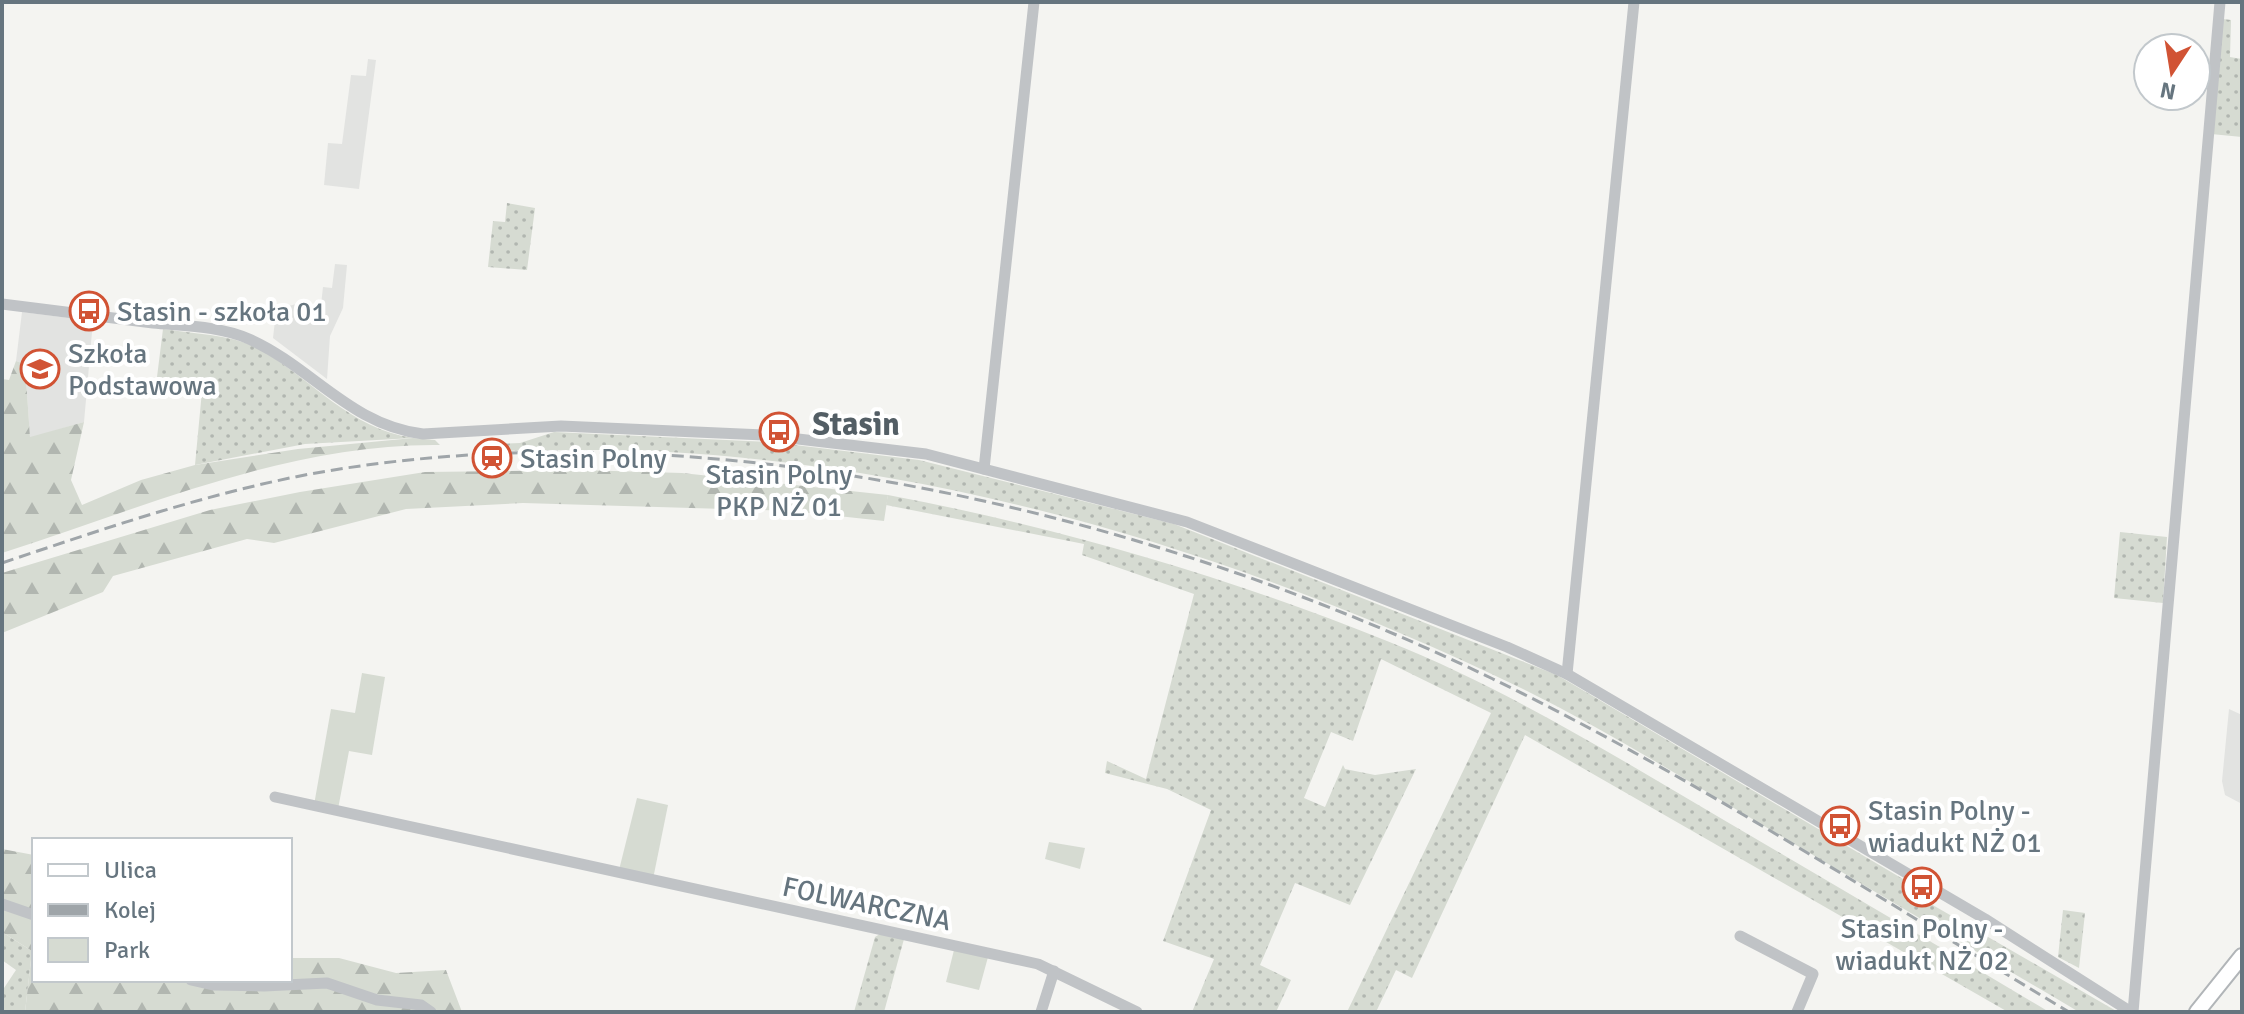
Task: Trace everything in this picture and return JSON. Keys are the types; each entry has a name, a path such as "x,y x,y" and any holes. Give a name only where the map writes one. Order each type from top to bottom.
{"main road":[{"path":"2197,1012 2242,956"}],"street":[{"path":"984,469 1034,2"},
{"path":"1567,674 1634,2"},
{"path":"2,304 223,331 246,338 278,355 355,412 401,431 439,433 561,426 764,435 926,454 1187,522 1507,647 1567,674 1985,919 2132,1012 2220,2"},
{"name":"FOLWARCZNA","path":"275,797 1038,964 1137,1012"},
{"path":"2,904 32,914"},
{"path":"1740,936 1810,971 1813,976 1798,1012"},
{"path":"1041,1012 1054,971"},
{"path":"211,982 251,986 327,983 377,1000 421,1005 431,1012"}],"shaded area":[{"path":"368,59 376,60 359,189 324,185 328,143 342,144 351,75 366,76"},
{"path":"335,264 347,265 343,308 330,336 327,379 273,338 276,312 281,308 308,301 307,312 320,314 323,287 332,288"},
{"path":"22,312 93,321 84,422 30,438 25,364 16,361"},
{"path":"2229,709 2242,715 2242,804 2225,795 2222,781"}],"green space":[{"path":"2223,19 2231,20 2230,57 2242,59 2242,137 2211,134"},
{"path":"507,203 535,208 527,270 488,267 493,221 505,222"},
{"path":"163,329 225,337 248,344 278,361 370,425 413,438 305,444 195,465 202,391 156,385"},
{"path":"16,361 25,364 30,437 84,422 71,480 82,505 141,480 195,465 298,449 413,438 435,440 440,445 384,447 272,466 217,481 2,553 2,379 9,380"},
{"path":"554,432 770,442 919,460 1174,524 1557,675 1908,882 1905,889 2118,1012 2079,1012 1582,720 1422,642 1319,600 1107,528 999,500 890,478 780,462 669,452 497,451 497,444 520,443"},
{"path":"580,470 682,473 888,495 884,521 792,511 523,503 406,509 274,543 247,539 113,576 103,592 2,633 2,573 210,510 425,472"},
{"path":"888,495 1015,522 1141,556 1265,595 1430,659 1596,745 2049,1012 2008,1012 1525,735 1412,978 1396,970 1376,1012 1347,1012 1491,713 1381,659 1353,741 1331,732 1304,798 1325,807 1343,765 1345,769 1375,775 1416,769 1350,905 1295,883 1260,965 1291,980 1276,1012 1192,1012 1214,959 1163,941 1211,810 1167,789 1105,773 1107,761 1146,779 1194,594 1082,555 1084,544 886,505"},
{"path":"2120,532 2167,537 2163,603 2114,598"},
{"path":"362,673 385,677 372,755 349,751 338,809 314,805 331,709 355,713"},
{"path":"637,798 668,805 653,879 619,870"},
{"path":"1049,842 1085,848 1080,869 1045,859"},
{"path":"2,849 32,855 32,951 2,932"},
{"path":"2063,910 2085,913 2079,968 2058,957"},
{"path":"2,932 32,951 25,1012 2,1012 2,991 16,970 2,960"},
{"path":"880,934 904,939 884,1012 854,1012 875,937"},
{"path":"954,950 988,957 979,990 946,982"},
{"path":"32,951 32,982 292,982 292,958 339,958 396,973 446,970 462,1012 25,1012"}],"railway":[{"path":"2,563 154,513 271,482 310,474 458,456 609,453 762,464 916,487 1067,521 1215,566 1358,619 1493,679 1567,716 1712,797 2069,1012"}],"place":[{"name":"Stasin - szkoła 01","path":"89,311"},
{"name":"Szkoła Podstawowa","path":"40,369"},
{"name":"Stasin Polny PKP NŻ 01","path":"779,432"},
{"name":"Stasin Polny","path":"492,458"},
{"name":"Stasin Polny - wiadukt NŻ 01","path":"1840,826"},
{"name":"Stasin Polny - wiadukt NŻ 02","path":"1922,887"}],"district":[{"name":"Stasin","path":"856,424"}]}
